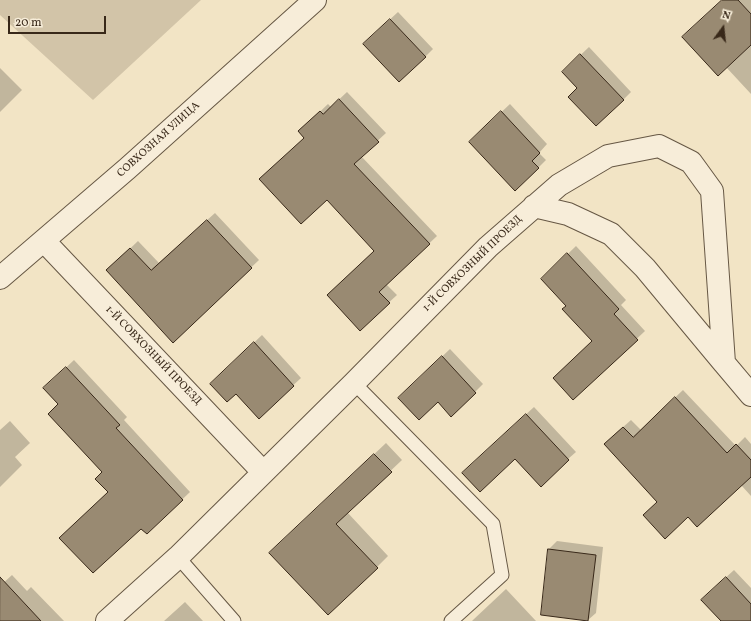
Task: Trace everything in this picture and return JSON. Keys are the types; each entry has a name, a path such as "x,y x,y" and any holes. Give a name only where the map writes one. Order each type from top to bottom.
{"street":[{"name":"СОВХОЗНАЯ УЛИЦА","path":"0,278 128,168 315,0"},
{"name":"1-Й СОВХОЗНЫЙ ПРОЕЗД","path":"107,621 178,557 354,383 488,247 559,185 608,156 659,146 691,162 712,191 724,363"},
{"path":"534,206 568,214 611,234 645,268 751,395"},
{"name":"1-Й СОВХОЗНЫЙ ПРОЕЗД","path":"44,241 263,472"}],"lane":[{"path":"354,383 493,524 502,575 451,621"},
{"path":"178,557 234,621"}],"shaded area":[{"path":"0,0 201,0 93,100 0,15"}],"building":[{"path":"722,0 738,0 751,14 751,45 718,76 682,37"},
{"path":"390,19 426,57 399,82 363,44"},
{"path":"580,54 624,100 596,126 568,97 577,88 562,72"},
{"path":"339,99 379,142 354,164 430,244 379,292 390,303 360,331 327,295 374,251 327,200 301,224 259,179 304,138 298,131 320,111 323,114"},
{"path":"501,111 540,153 532,161 539,168 515,191 469,142"},
{"path":"207,220 252,268 173,343 106,270 130,248 151,270"},
{"path":"567,253 619,309 614,314 638,340 573,400 553,378 592,341 562,309 566,306 541,279"},
{"path":"254,342 294,386 259,419 236,394 227,402 210,384"},
{"path":"442,356 476,393 451,417 438,402 419,420 398,398"},
{"path":"66,367 120,425 116,428 183,500 147,534 141,529 93,573 59,538 108,492 95,479 102,472 48,414 58,404 43,388"},
{"path":"675,397 727,453 736,444 751,460 751,477 697,527 688,517 665,539 643,515 657,502 604,444 623,427 633,437"},
{"path":"526,414 569,460 541,487 515,459 480,492 462,473"},
{"path":"374,454 392,472 336,524 378,568 328,615 269,553"},
{"path":"548,549 596,555 588,621 541,615"},
{"path":"0,577 41,621 0,621"},
{"path":"726,577 751,604 751,621 721,621 701,600"}]}
